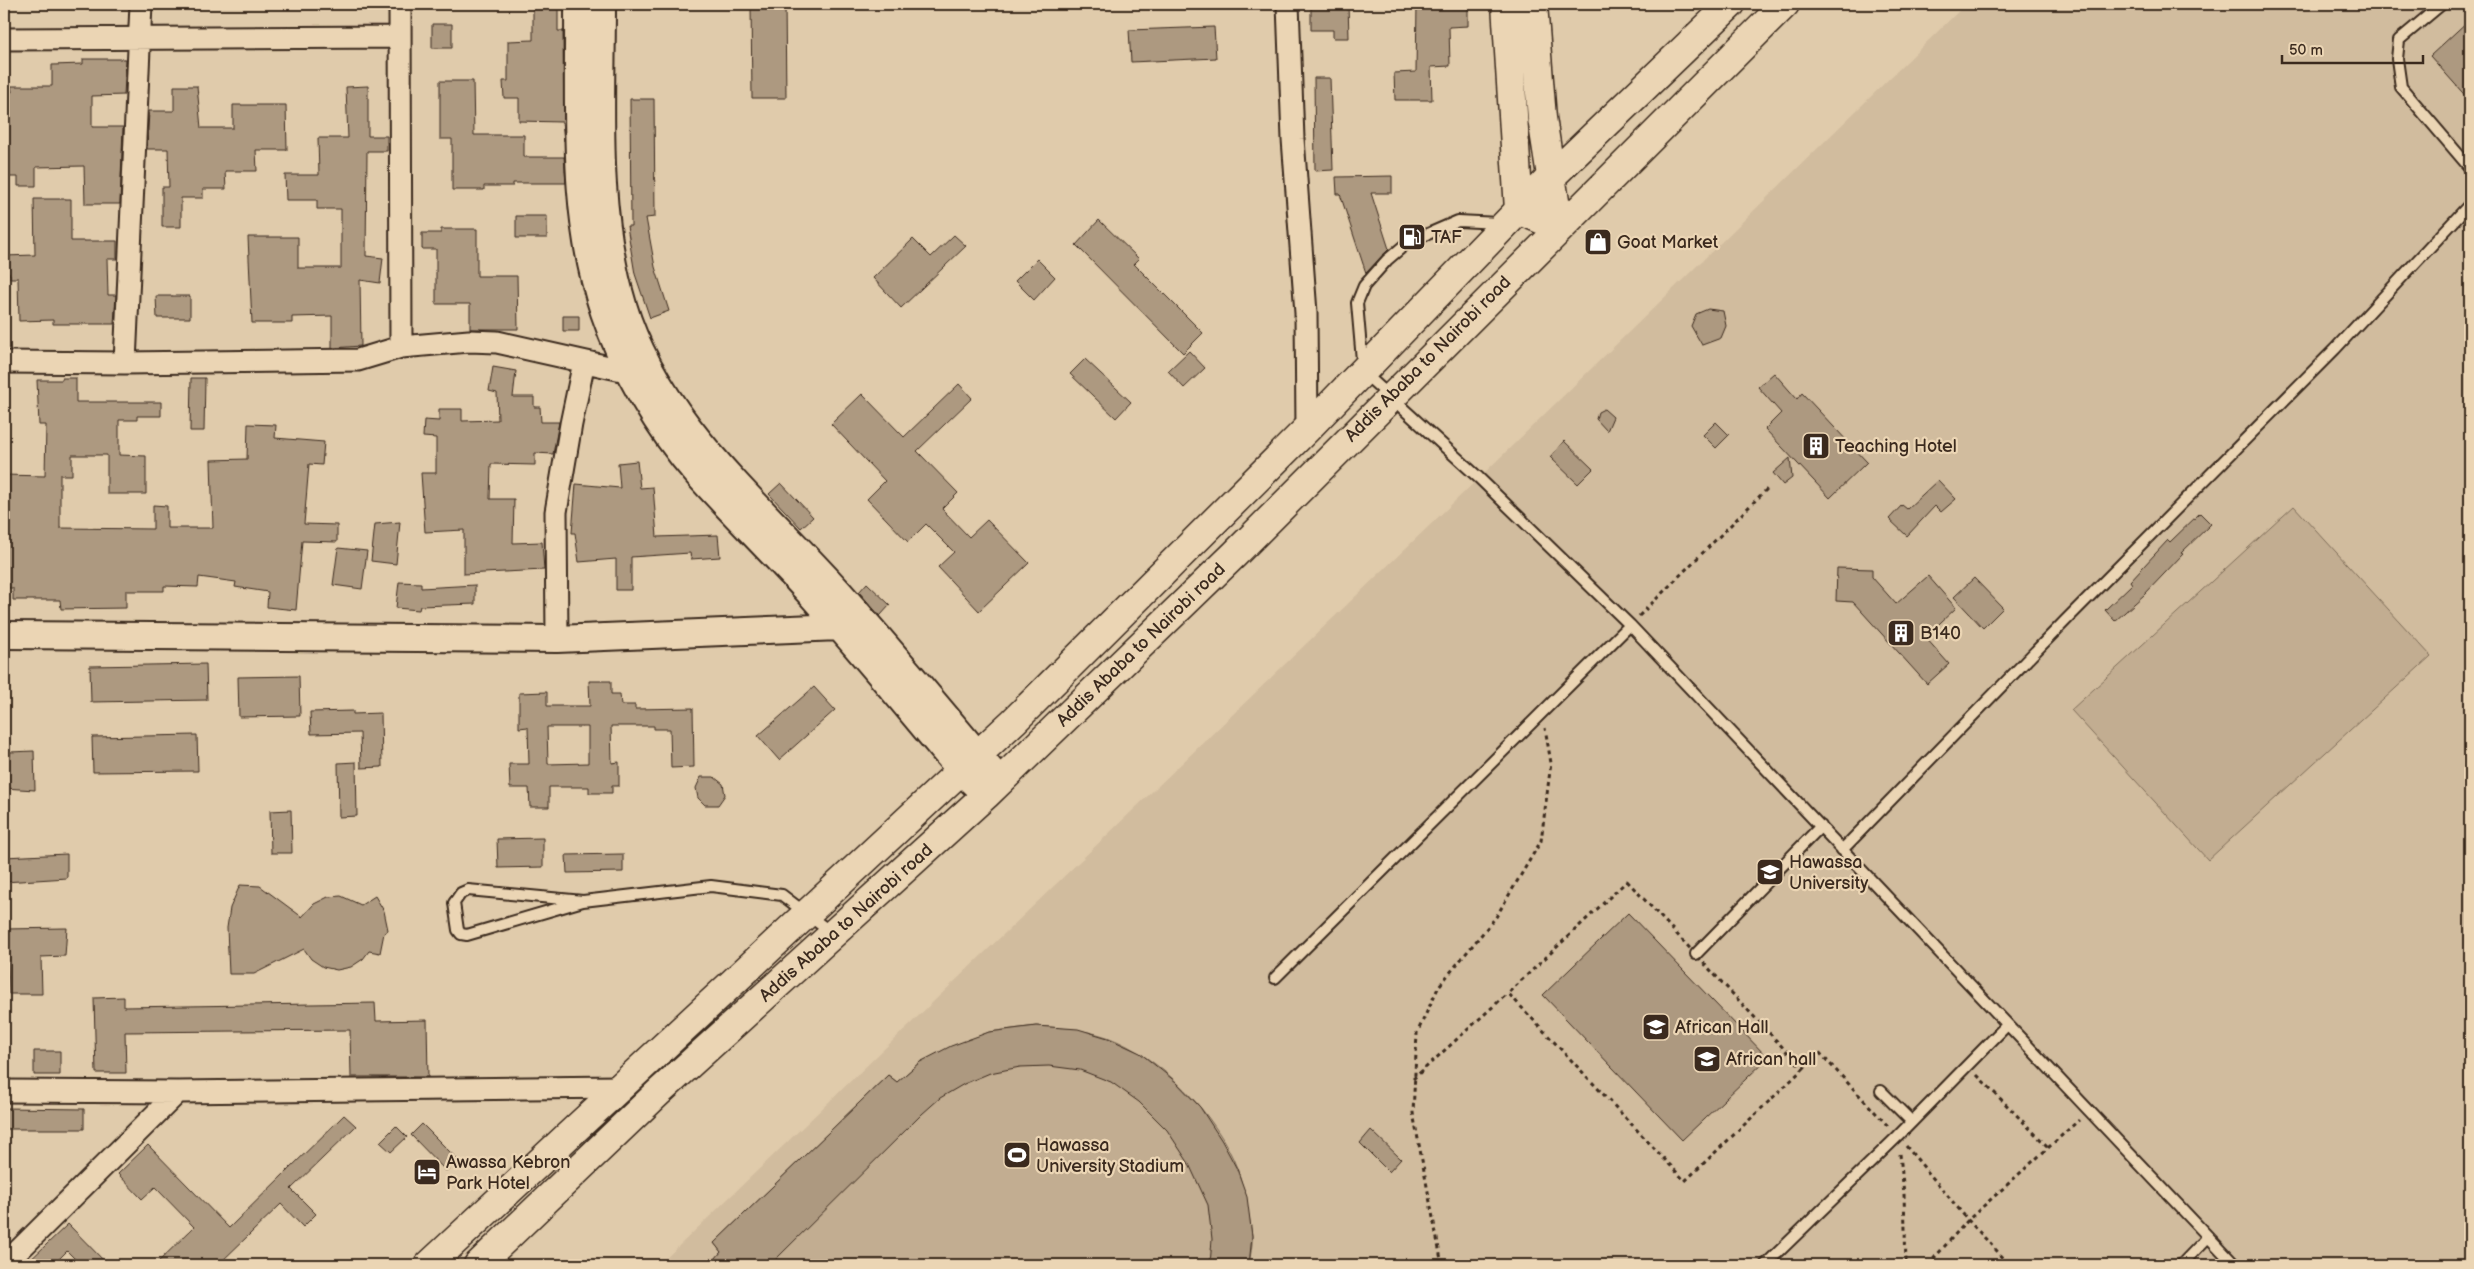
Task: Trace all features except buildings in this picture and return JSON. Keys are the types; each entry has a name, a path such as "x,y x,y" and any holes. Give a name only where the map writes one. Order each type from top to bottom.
{"main road":[{"path":"1506,4 1512,217 1559,227 1542,118 1533,4"},
{"name":"Addis Ababa to Nairobi road","path":"429,1265 970,763 1363,372 1550,178 1731,4"},
{"name":"Addis Ababa to Nairobi road","path":"478,1265 658,1093 993,788 1222,567 1559,227 1785,4"}],"street":[{"path":"125,363 141,4"},
{"path":"400,4 401,347"},
{"path":"578,4 579,161 584,220 592,267 604,312 640,369 667,398 696,439 847,619 993,788"},
{"path":"602,4 602,158 606,214 614,270 640,369"},
{"path":"1288,4 1292,138 1306,313 1307,428"},
{"path":"4,39 400,37"},
{"path":"4,362 125,363 358,360 401,347 468,342 497,342 584,362 640,369"},
{"path":"557,639 556,512 584,362"},
{"path":"4,635 557,639 847,619"},
{"path":"4,1091 178,1092 620,1087"},
{"path":"4,1265 178,1092"}],"lane":[{"path":"2442,4 2399,40 2397,59 2401,87 2470,168"},
{"path":"1842,850 2065,621 2335,349 2470,204"},
{"path":"1512,217 1458,221 1408,243 1387,260 1364,286 1357,303 1363,372 1479,478 1630,625 2088,1112 2235,1265"},
{"path":"1275,978 1630,625"},
{"path":"1696,954 1821,826"},
{"path":"583,901 468,890 461,893 454,903 458,930 461,934 467,935 583,901 711,886 782,895 834,934"},
{"path":"1765,1265 1898,1136 1910,1121 2008,1025"},
{"path":"1881,1091 1910,1121"},
{"path":"2181,1265 2208,1237"}],"path":[{"path":"1630,625 1768,488"},
{"path":"1442,1265 1413,1112 1413,1079 1417,1033 1439,986 1496,917 1541,841 1551,763 1542,713"},
{"path":"1413,1079 1627,881 1804,1069"},
{"path":"1508,993 1685,1181 1804,1069 1819,1052 1898,1136 1968,1220 2010,1265"},
{"path":"1968,1066 2048,1147"},
{"path":"1928,1265 1968,1220 2088,1112"},
{"path":"1898,1136 1904,1194 1906,1265"}],"shaded area":[{"name":"Hawassa University","path":"1966,4 2470,4 2470,1265 659,1265 1479,478"},
{"path":"2294,506 2431,656 2208,860 2071,710"},
{"name":"Hawassa University Stadium","path":"1036,1026 1089,1032 1107,1037 1127,1046 1147,1058 1166,1073 1201,1108 1228,1148 1237,1168 1246,1201 1252,1235 1249,1265 710,1265 721,1252 714,1243 888,1075 897,1082 920,1062 989,1032"}],"place":[{"name":"TAF","path":"1412,237"},
{"name":"Goat Market","path":"1598,242"},
{"name":"Teaching Hotel","path":"1816,446"},
{"name":"B140","path":"1901,633"},
{"name":"Hawassa University","path":"1770,872"},
{"name":"African Hall","path":"1656,1027"},
{"name":"African hall","path":"1707,1059"},
{"name":"Hawassa University Stadium","path":"1017,1155"},
{"name":"Awassa Kebron Park Hotel","path":"427,1172"}]}
